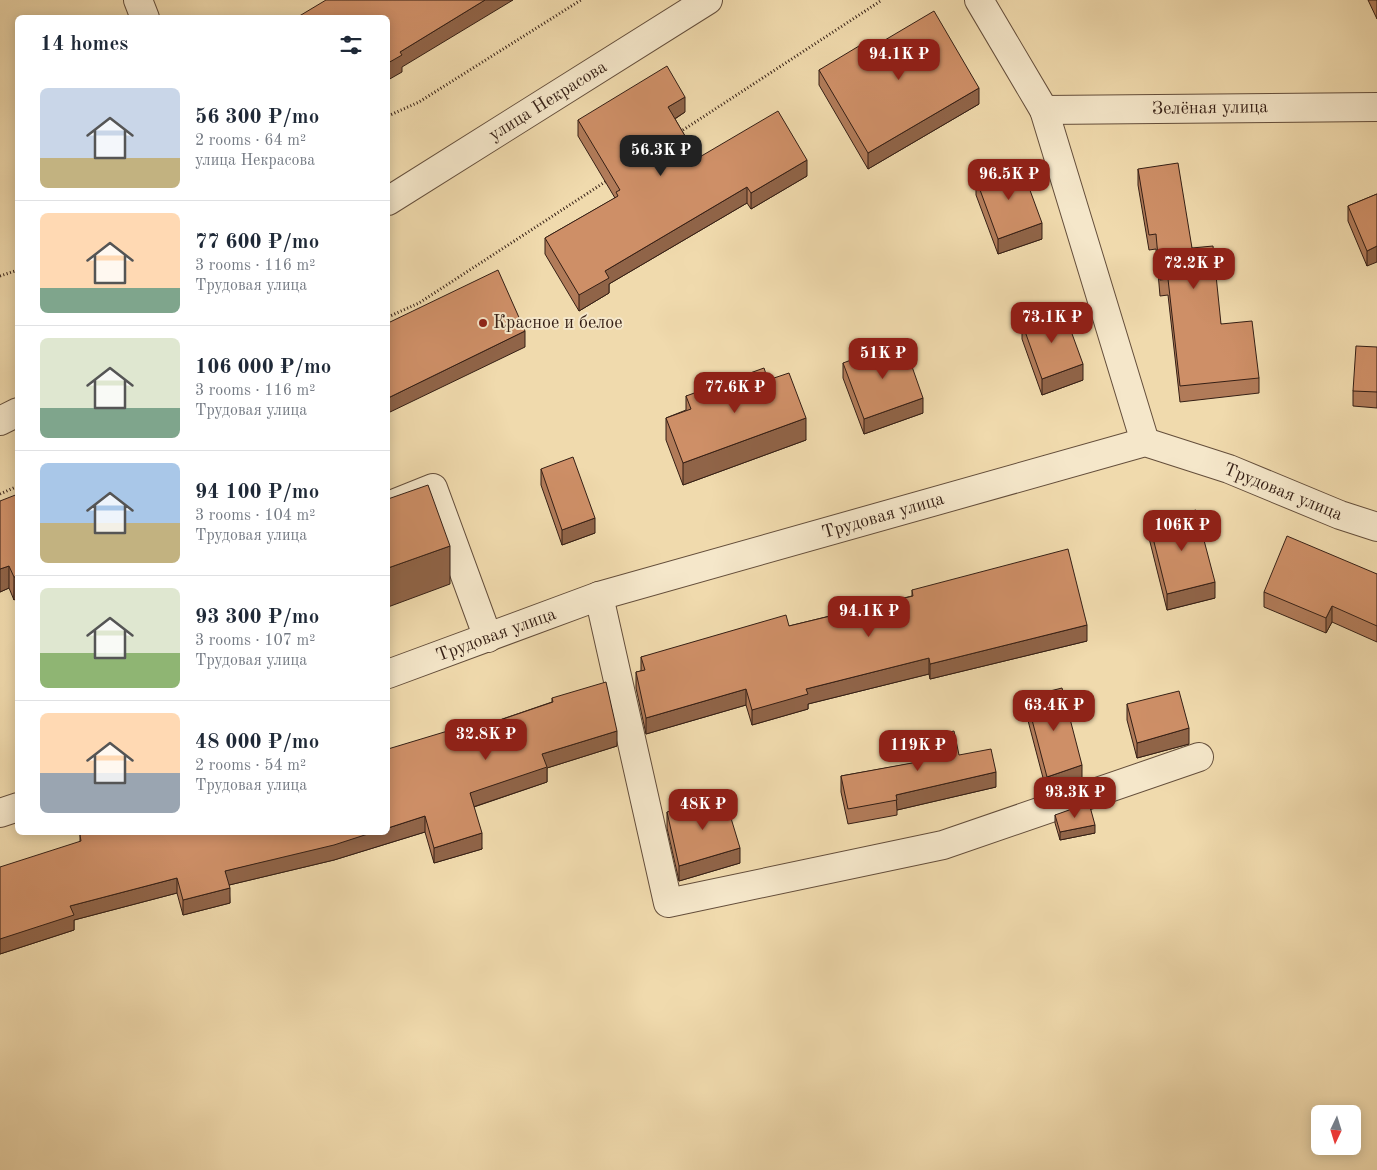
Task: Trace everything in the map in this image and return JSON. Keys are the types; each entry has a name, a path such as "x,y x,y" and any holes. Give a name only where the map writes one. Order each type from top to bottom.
{"street":[{"path":"138,0 144,15"},
{"name":"улица Некрасова","path":"390,200 708,0"},
{"path":"978,0 1044,110 1145,442"},
{"name":"Зелёная улица","path":"1044,110 1377,107"},
{"path":"0,421 15,414"},
{"name":"Трудовая улица","path":"390,673 599,596 1145,442 1229,469 1340,515 1377,528"},
{"path":"390,505 432,488 488,638"},
{"path":"1340,515 1377,518"},
{"path":"599,596 668,902 943,845 1199,757"},
{"path":"0,813 15,808"}],"path":[{"path":"390,115 419,102 581,0"},
{"path":"675,135 882,0"},
{"path":"390,316 419,303 609,178"},
{"path":"0,276 15,271"},
{"path":"0,494 15,487"}],"building":[{"path":"326,0 485,0 400,52 402,55 390,62 390,15 301,15"},
{"path":"934,11 979,88 868,153 819,70 859,46 863,53"},
{"path":"667,66 685,97 668,107 698,158 778,111 807,160 751,193 747,187 605,271 609,278 579,295 545,238 618,196 616,192 620,190 578,120"},
{"path":"1020,163 1042,223 998,239 976,179"},
{"path":"1178,163 1192,248 1213,246 1221,324 1252,321 1259,378 1180,386 1168,279 1160,280 1156,234 1149,235 1138,169"},
{"path":"1377,194 1377,246 1367,251 1348,206"},
{"path":"498,270 525,331 390,397 390,322"},
{"path":"1063,309 1083,364 1042,379 1022,323"},
{"path":"903,341 923,398 864,419 843,363"},
{"path":"1356,346 1377,347 1377,392 1353,391"},
{"path":"764,368 768,380 789,373 806,418 683,463 666,418 691,409 686,396"},
{"path":"573,457 595,518 562,530 541,469"},
{"path":"428,485 450,546 390,567 390,498"},
{"path":"15,495 14,577 9,566 0,569 0,501"},
{"path":"1196,510 1215,582 1167,594 1149,522"},
{"path":"1287,536 1377,574 1377,626 1332,606 1326,618 1264,592"},
{"path":"1068,549 1087,625 930,664 929,658 806,689 808,694 752,710 746,689 646,718 636,672 645,670 641,657 786,615 789,626 913,596 912,590"},
{"path":"606,682 617,731 542,754 547,767 470,793 482,833 434,848 425,816 390,827 390,748 451,730 453,736 553,702 552,698"},
{"path":"1062,688 1082,765 1047,777 1026,697"},
{"path":"1179,691 1189,728 1137,743 1127,704"},
{"path":"954,731 959,755 991,749 996,772 896,795 897,800 848,809 841,776 923,761 918,739"},
{"path":"724,795 740,848 679,866 667,812"},
{"path":"1089,803 1095,825 1060,832 1055,815"},
{"path":"80,835 365,835 334,845 225,871 230,888 183,900 177,878 70,906 74,915 0,939 0,867 81,841"}],"place":[{"name":"Красное и белое","path":"483,323"}]}
